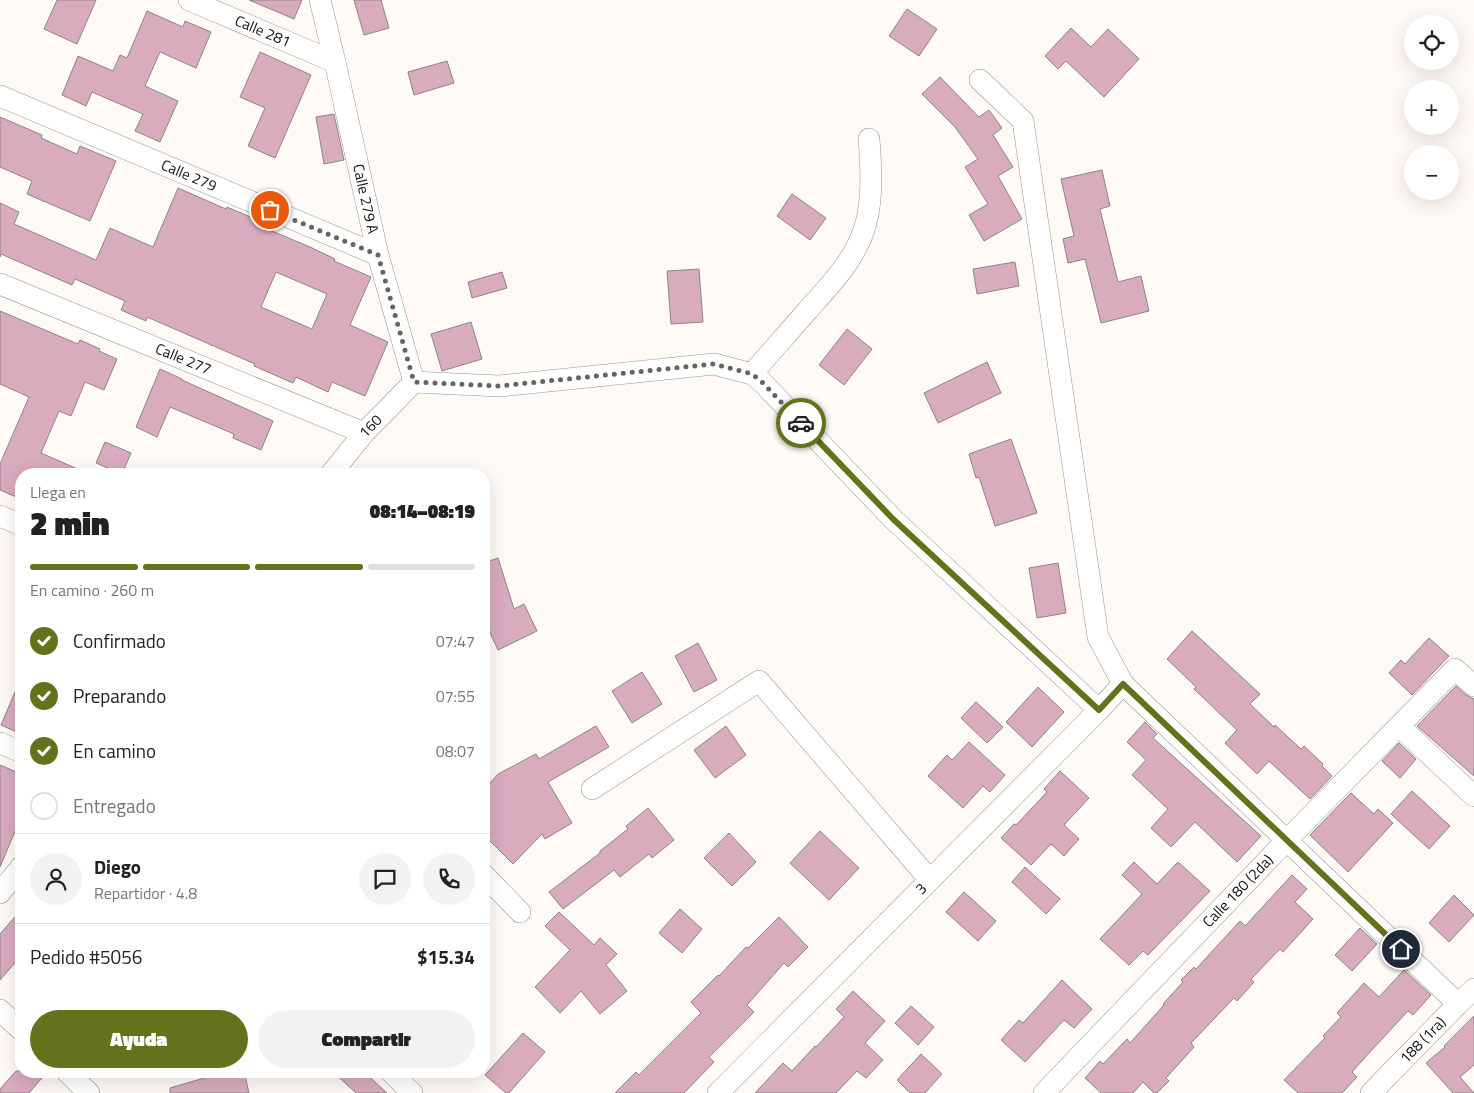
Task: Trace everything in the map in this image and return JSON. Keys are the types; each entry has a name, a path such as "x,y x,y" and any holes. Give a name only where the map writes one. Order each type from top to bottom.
{"street":[{"name":"Calle 281","path":"189,0 336,62"},
{"name":"Calle 279 A","path":"320,0 336,62 378,255 414,382"},
{"path":"980,80 1023,121 1098,637 1123,684 1458,1004"},
{"name":"Calle 279","path":"0,96 378,255"},
{"path":"752,374 839,275 854,254 866,223 870,199 869,139"},
{"name":"Calle 277","path":"0,284 364,433"},
{"path":"414,382 499,386 714,364 752,374 762,382 893,519 1099,710"},
{"name":"160","path":"336,468 364,433 414,382"},
{"path":"0,516 15,522"},
{"name":"Calle 180 (2da)","path":"1044,1093 1287,840 1455,669 1474,686"},
{"path":"592,789 759,681 930,880"},
{"name":"3","path":"718,1093 1123,684"},
{"path":"1399,726 1474,796"},
{"path":"0,743 15,749"},
{"path":"0,893 15,874"},
{"path":"490,881 520,912"},
{"name":"188 (1ra)","path":"1372,1093 1474,989"},
{"path":"0,1010 15,1024"},
{"path":"73,1078 89,1093"},
{"path":"397,1078 412,1093"}],"building":[{"path":"57,0 96,0 77,44 44,29"},
{"path":"249,0 302,0 294,19"},
{"path":"354,0 381,0 389,28 364,35"},
{"path":"907,9 937,29 919,56 889,36"},
{"path":"147,11 183,27 185,21 211,32 196,68 160,52 145,86 178,101 160,142 135,131 143,114 92,92 86,106 62,95 78,56 113,71 120,55 127,58"},
{"path":"1071,28 1091,47 1108,29 1139,59 1104,97 1066,61 1058,69 1045,56"},
{"path":"260,52 311,75 275,158 248,146 265,108 240,97"},
{"path":"447,61 454,83 414,95 408,72"},
{"path":"940,77 979,117 989,110 1002,128 993,135 1013,167 998,176 1022,219 984,241 969,215 988,204 965,167 978,159 955,127 922,94"},
{"path":"334,114 344,160 324,164 316,117"},
{"path":"0,117 42,135 41,138 77,154 80,146 116,161 90,221 27,194 32,181 0,167"},
{"path":"1102,170 1110,206 1100,209 1118,282 1141,276 1149,311 1101,323 1085,259 1068,263 1063,239 1074,236 1061,179"},
{"path":"178,188 226,209 227,207 255,219 253,223 310,247 335,259 334,261 371,277 350,325 388,342 365,396 332,382 328,392 296,377 293,383 254,366 255,364 147,317 146,321 121,310 125,301 75,279 72,285 1,254 0,257 0,203 19,212 14,224 96,260 110,228 153,247","holes":["276,272 327,294 312,329 261,307"]},
{"path":"792,194 826,218 810,240 777,216"},
{"path":"1015,262 1019,286 977,294 973,269"},
{"path":"699,269 703,322 671,324 667,271"},
{"path":"502,272 507,288 472,298 468,282"},
{"path":"0,311 78,344 80,340 117,359 104,390 85,382 71,416 59,411 41,453 75,468 15,468 15,496 0,490 0,464 29,397 0,384"},
{"path":"471,322 482,359 442,371 431,334"},
{"path":"847,329 872,349 844,385 819,365"},
{"path":"987,362 1001,393 938,423 924,393"},
{"path":"160,369 273,421 261,450 233,438 234,434 170,407 157,437 136,427"},
{"path":"1011,439 1037,513 995,526 979,477 976,478 969,454"},
{"path":"105,442 131,453 125,468 108,468 96,463"},
{"path":"498,558 514,609 524,604 537,631 498,650 490,633 490,561"},
{"path":"1058,563 1066,613 1037,618 1029,568"},
{"path":"1192,631 1260,694 1250,704 1301,749 1304,746 1323,764 1322,766 1332,776 1310,799 1269,761 1257,774 1225,743 1237,730 1194,689 1196,687 1167,659"},
{"path":"1429,638 1449,656 1412,695 1389,673 1401,660 1405,664"},
{"path":"698,643 717,680 694,692 675,656"},
{"path":"642,672 662,704 632,723 612,691"},
{"path":"1456,686 1474,699 1474,776 1417,726"},
{"path":"1038,687 1064,712 1032,747 1006,722"},
{"path":"15,692 15,731 1,725"},
{"path":"976,702 1003,727 987,743 961,718"},
{"path":"1145,722 1157,734 1153,738 1261,836 1237,862 1195,822 1171,847 1151,828 1168,809 1132,775 1146,760 1127,742"},
{"path":"596,726 609,747 548,782 572,823 545,839 542,834 513,864 490,841 490,783 498,774 536,754 539,759"},
{"path":"726,726 746,755 715,778 694,750"},
{"path":"969,742 1005,775 990,792 983,786 963,808 928,776 947,755 952,760"},
{"path":"1399,743 1416,759 1400,778 1382,761"},
{"path":"0,765 15,771 15,831 0,867"},
{"path":"1060,771 1089,798 1064,825 1079,839 1064,856 1051,844 1031,865 1001,838 1047,792 1044,789"},
{"path":"1412,791 1450,826 1429,849 1391,814"},
{"path":"1351,793 1374,814 1378,809 1393,823 1348,872 1310,835"},
{"path":"648,808 674,840 652,858 649,854 620,877 614,870 563,909 549,892 600,853 600,851 628,829 626,826"},
{"path":"820,831 859,868 829,900 790,863"},
{"path":"729,833 756,862 732,886 704,858"},
{"path":"1134,862 1157,884 1178,862 1210,891 1148,955 1143,951 1129,965 1100,939 1142,894 1122,875"},
{"path":"1025,867 1060,899 1046,914 1012,882"},
{"path":"1292,875 1307,889 1295,902 1313,919 1283,952 1280,949 1251,979 1254,982 1237,1001 1234,998 1191,1043 1194,1047 1166,1078 1169,1081 1157,1093 1154,1093 1143,1082 1133,1093 1101,1093 1085,1078 1100,1061 1103,1064 1127,1039 1130,1043 1183,982 1181,980 1194,967 1196,969 1240,921 1245,926"},
{"path":"964,892 996,921 978,941 946,912"},
{"path":"1454,895 1474,915 1449,942 1429,923"},
{"path":"680,909 702,929 682,953 659,933"},
{"path":"559,912 594,945 600,938 617,954 606,965 627,991 600,1014 581,991 560,1013 535,987 570,950 545,926"},
{"path":"15,917 15,963 0,980 0,934"},
{"path":"779,917 808,947 788,967 784,963 747,1005 754,1012 709,1057 714,1062 684,1093 615,1093 636,1072 639,1075 701,1013 691,1002"},
{"path":"1360,928 1377,944 1352,971 1335,955"},
{"path":"1404,970 1431,995 1413,1015 1408,1011 1370,1052 1352,1072 1357,1077 1342,1093 1298,1093 1284,1080 1325,1038 1323,1036 1341,1017 1337,1013 1364,983 1379,997"},
{"path":"1062,980 1092,1009 1074,1028 1064,1020 1025,1062 1001,1040 1019,1020 1023,1023"},
{"path":"853,991 885,1021 865,1043 883,1060 866,1078 857,1071 836,1093 755,1093 783,1063 792,1071 816,1047 844,1017 836,1009"},
{"path":"911,1006 934,1027 918,1045 895,1023"},
{"path":"1474,1016 1474,1065 1460,1077 1474,1093 1453,1093 1426,1063 1445,1047"},
{"path":"523,1033 545,1052 509,1093 506,1093 488,1078 490,1069"},
{"path":"921,1054 942,1074 925,1093 910,1093 897,1080"},
{"path":"15,1072 15,1078 42,1078 29,1093 0,1093 0,1089"},
{"path":"204,1078 246,1078 249,1093 170,1093 170,1088"},
{"path":"340,1078 371,1078 387,1093 356,1093"}],"way so far":[{"path":"270,210 378,255 414,382 499,386 714,364 752,374 801,423"}],"route":[{"path":"801,423 893,519 1099,710 1123,684 1401,949"}]}
